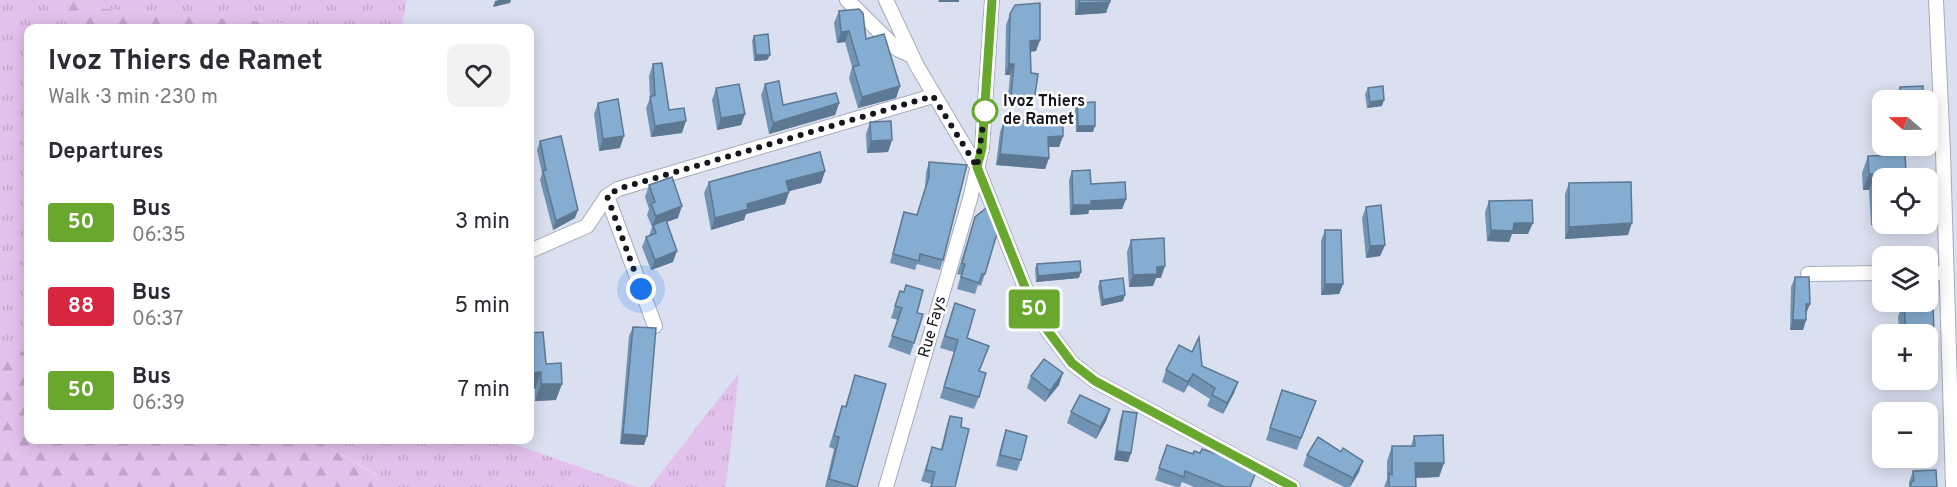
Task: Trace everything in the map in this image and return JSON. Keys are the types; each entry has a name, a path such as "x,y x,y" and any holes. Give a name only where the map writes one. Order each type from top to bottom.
{"street":[{"path":"847,0 897,49 912,56"},
{"path":"886,0 933,96 977,167 1036,315 1072,363 1095,381 1293,487"},
{"name":"Rue Fays","path":"886,487 977,167 984,126 992,0"},
{"path":"1936,0 1953,487"},
{"path":"534,248 587,226 607,196 618,189 933,96"},
{"path":"607,196 655,326"},
{"path":"1808,274 1872,273"},
{"path":"1938,273 1947,273"}],"green space":[{"path":"0,0 64,0 67,24 24,24 24,352 0,352 0,267 7,268 18,253 0,248"},
{"path":"64,0 84,0 84,7 289,24 67,24"},
{"path":"84,0 407,0 402,24 289,24 84,7"},
{"path":"0,248 18,253 7,268 0,267"},
{"path":"0,352 24,352 24,444 324,444 377,476 381,487 0,487"},
{"path":"739,373 726,487 650,487"},
{"path":"324,444 513,444 637,487 381,487 377,475"}],"building":[{"path":"1079,0 1110,0 1110,2 1079,3"},
{"path":"1040,3 1040,40 1030,41 1031,73 1038,74 1035,95 1011,96 1014,64 1009,64 1010,14 1015,5"},
{"path":"859,9 863,13 866,39 884,34 900,86 862,97 853,67 859,65 849,31 841,32 839,11"},
{"path":"768,34 770,55 756,55 754,36"},
{"path":"662,63 669,110 684,108 686,121 655,126 650,97 655,95 653,64"},
{"path":"779,81 783,105 836,93 839,103 773,123 765,84"},
{"path":"739,84 745,114 721,118 716,88"},
{"path":"1383,86 1384,100 1370,102 1368,88"},
{"path":"1923,86 1923,90 1900,90 1900,87"},
{"path":"618,99 624,136 603,139 598,103"},
{"path":"1095,102 1095,126 1078,126 1077,103"},
{"path":"1063,120 1063,136 1048,137 1049,158 1000,154 1004,121"},
{"path":"891,121 892,140 871,141 870,122"},
{"path":"561,136 578,210 556,221 543,171 546,170 540,141"},
{"path":"820,152 825,171 786,181 789,192 747,204 748,209 715,218 709,182"},
{"path":"1868,156 1905,156 1906,168 1872,168 1872,174 1869,174"},
{"path":"929,162 967,165 943,260 920,254 919,261 893,254 904,212 917,215 929,177"},
{"path":"1090,170 1091,184 1125,182 1126,199 1091,201 1091,205 1073,205 1072,171"},
{"path":"672,177 682,206 656,216 651,204 655,202 649,185"},
{"path":"1631,182 1632,223 1569,227 1569,183"},
{"path":"1532,200 1533,223 1514,223 1513,231 1491,230 1489,201"},
{"path":"990,205 998,230 985,274 982,274 979,283 961,277 965,264 962,263 975,217"},
{"path":"1381,205 1385,245 1370,246 1366,207"},
{"path":"666,220 677,251 655,260 646,237 656,233 653,225"},
{"path":"1325,230 1341,230 1343,284 1325,284"},
{"path":"1164,238 1165,266 1157,267 1157,274 1133,275 1131,240"},
{"path":"1080,261 1081,272 1038,276 1037,264"},
{"path":"1795,277 1809,277 1810,304 1806,304 1806,320 1793,320"},
{"path":"1123,278 1125,295 1103,300 1100,281"},
{"path":"906,285 923,290 917,313 923,314 914,343 892,336 902,308 895,306 900,291 904,292"},
{"path":"955,303 975,310 967,338 989,346 979,371 986,373 979,397 944,387 958,340 945,336"},
{"path":"1905,312 1933,312 1934,324 1905,324"},
{"path":"633,327 656,328 647,436 623,434"},
{"path":"543,332 546,364 561,363 562,384 541,384 541,372 534,373 534,333"},
{"path":"1199,337 1202,366 1238,382 1227,403 1212,395 1215,388 1193,374 1188,382 1166,370 1179,345 1192,352"},
{"path":"1044,359 1063,373 1050,391 1031,376"},
{"path":"855,375 886,384 857,487 829,479 839,437 834,436 842,406 846,407"},
{"path":"1282,390 1316,401 1301,438 1270,428"},
{"path":"1080,395 1110,409 1100,427 1071,412"},
{"path":"1123,411 1137,413 1131,453 1117,451"},
{"path":"950,416 962,418 961,427 969,429 955,487 931,487 935,472 926,470 932,447 942,450"},
{"path":"1006,430 1027,436 1021,460 1000,455"},
{"path":"1443,435 1444,463 1415,463 1416,487 1389,487 1389,473 1392,475 1392,446 1415,446 1414,436"},
{"path":"1318,437 1341,452 1343,448 1363,461 1353,478 1307,455"},
{"path":"1167,445 1193,454 1194,451 1200,453 1202,449 1258,467 1250,487 1225,487 1185,471 1184,477 1159,468"},
{"path":"1936,470 1937,487 1911,487 1911,482 1914,481 1913,471"}],"bus line":[{"name":"50","path":"992,0 982,148 977,167 1036,315 1072,363 1095,381 1293,487"}],"place":[{"name":"Ivoz Thiers de Ramet","path":"985,111"}],"route":[{"path":"641,289 607,196 618,189 933,96 977,167 982,148 985,111"}]}
